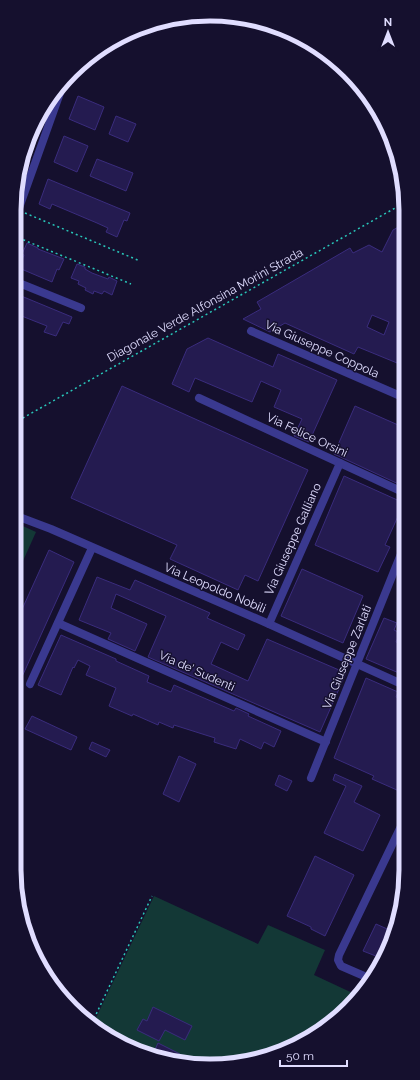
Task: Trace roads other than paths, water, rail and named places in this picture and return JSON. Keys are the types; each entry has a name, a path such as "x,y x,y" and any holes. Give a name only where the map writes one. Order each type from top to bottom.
{"street":[{"path":"21,204 59,97"},
{"path":"21,284 81,308"},
{"name":"Via Giuseppe Coppola","path":"251,331 399,395"},
{"name":"Via Felice Orsini","path":"199,398 399,490"},
{"name":"Via Giuseppe Galliano","path":"269,624 340,463"},
{"name":"Via Leopoldo Nobili","path":"21,518 51,529 269,624 399,683"},
{"path":"30,684 92,548"},
{"name":"Via Giuseppe Zarlati","path":"311,778 399,559"},
{"name":"Via de’ Sudenti","path":"58,623 326,742"},
{"path":"366,977 341,966 338,960 339,955 399,831"}]}
